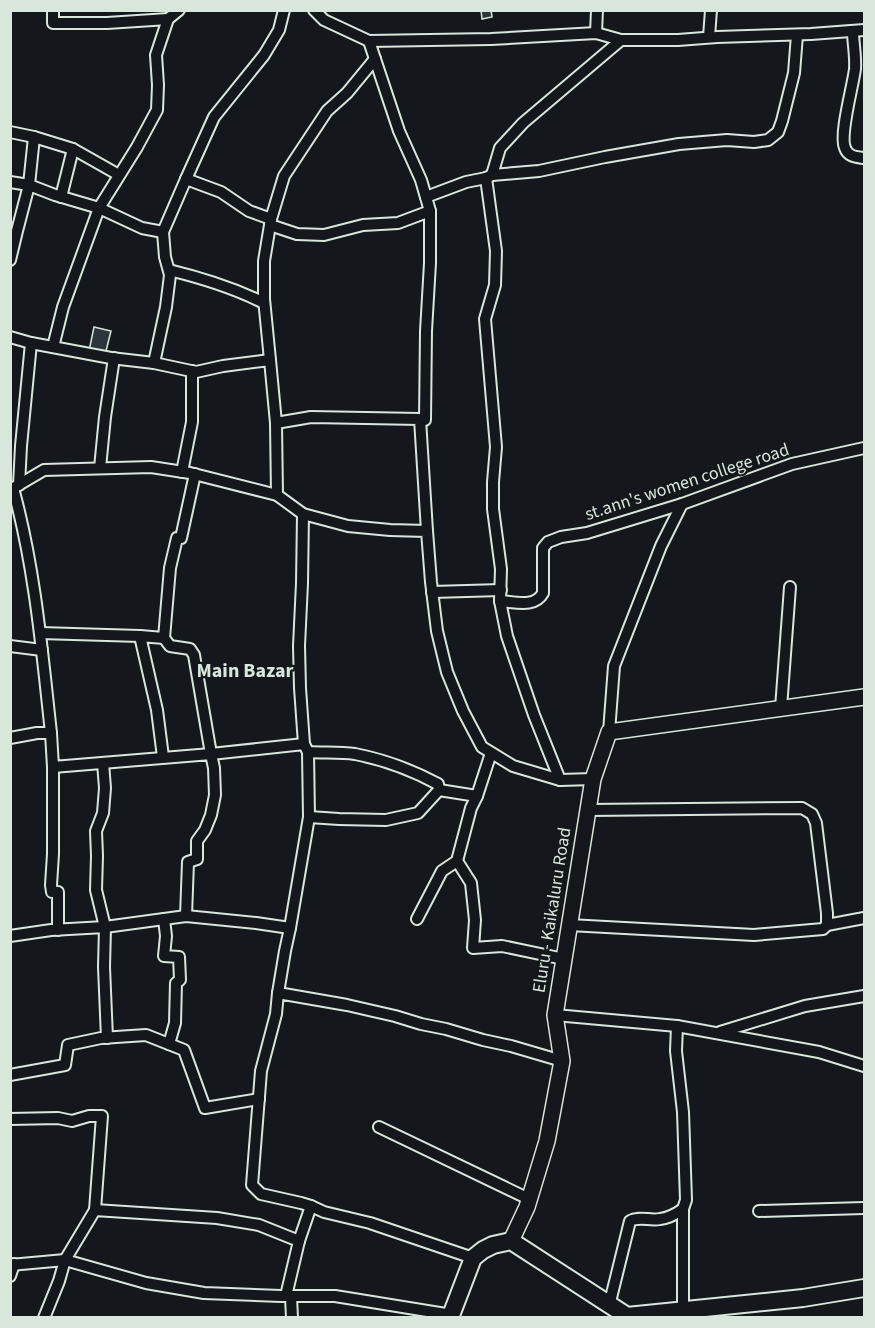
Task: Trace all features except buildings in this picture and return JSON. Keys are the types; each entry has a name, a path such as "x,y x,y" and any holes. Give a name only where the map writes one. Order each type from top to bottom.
{"main road":[{"path":"609,732 864,697"},
{"name":"Eluru - Kaikaluru Road","path":"512,1241 529,1199 547,1141 562,1061 555,1015 593,778 609,732"},
{"path":"451,1316 473,1258 493,1245 512,1241 628,1317 803,1298 864,1288"}],"street":[{"path":"53,10 53,23 107,23 168,19"},
{"path":"53,347 63,307 99,208 157,110 156,56 168,19 179,10"},
{"path":"154,363 166,307 170,274 165,257 163,232 214,117 264,55 279,30 285,10"},
{"path":"314,10 324,20 369,41 491,39 596,33 621,40 678,40 864,30"},
{"path":"596,33 597,10"},
{"path":"709,37 711,10"},
{"path":"853,31 855,65 843,144 852,156 864,158"},
{"path":"426,197 466,182 489,177 539,171 679,144 726,140 754,142 768,140 778,132 782,121 794,73 796,35"},
{"path":"560,780 534,715 507,636 501,596 501,569 493,482 496,447 485,319 495,285 496,251 489,177 500,148 523,123 621,40"},
{"path":"276,423 311,417 425,420 430,211 421,180 399,131 369,41"},
{"path":"277,495 276,423 264,303 264,261 270,222 284,176 327,111 347,93 375,59"},
{"path":"10,132 73,150 119,175"},
{"path":"10,260 29,185 34,137"},
{"path":"61,197 73,150"},
{"path":"186,179 221,192 249,211 297,234 324,236 363,225 398,223 430,211"},
{"path":"10,182 29,185 99,208 142,228 163,232"},
{"path":"169,270 218,284 264,303"},
{"path":"10,337 31,343 196,372 270,360"},
{"path":"31,343 21,446 14,487 32,570 51,734 53,767 51,885 52,892 58,892 57,930"},
{"path":"100,468 114,358"},
{"path":"182,472 192,422 192,371"},
{"path":"420,419 427,531 437,631 447,672 464,711 482,747 513,766 560,780 593,778"},
{"name":"st.ann's women college road","path":"501,596 533,603 540,599 543,593 543,548 548,542 682,504 792,464 864,448"},
{"path":"14,487 44,470 151,467 195,474 277,495 303,514 348,526 427,531"},
{"path":"186,916 188,862 197,859 197,841 205,830 211,815 216,795 214,768 195,655 190,649 170,646 164,638 170,568 177,538 181,538 195,474"},
{"path":"609,732 614,666 661,546 682,504"},
{"path":"303,514 299,646 309,817 276,1014 261,1071 252,1185 261,1194 370,1223 473,1258"},
{"path":"781,708 790,587"},
{"path":"432,592 501,596"},
{"path":"40,633 164,638"},
{"path":"140,636 157,710 163,757"},
{"path":"10,646 42,650"},
{"path":"10,738 37,733 51,734"},
{"path":"53,767 306,748 353,754 392,763 438,784 439,790"},
{"path":"417,919 442,871 457,861 471,808 491,753"},
{"path":"103,763 105,788 103,813 96,831 96,890 105,927 107,1038"},
{"path":"439,790 477,795"},
{"path":"309,817 386,820 418,813 439,790"},
{"path":"588,810 802,808 812,814 816,823 827,913 826,925"},
{"path":"457,861 471,883 475,920 473,948 502,946 564,959"},
{"path":"10,936 186,916 290,928"},
{"path":"569,925 754,935 823,929 826,925 864,918"},
{"path":"164,919 166,936 164,956 179,957 180,980 176,984 175,1023 169,1044"},
{"path":"279,993 395,1016 562,1061"},
{"path":"716,1033 805,1006 864,996"},
{"path":"555,1015 677,1026 819,1052 864,1066"},
{"path":"677,1026 676,1051 683,1112 686,1200 683,1209 683,1310"},
{"path":"10,1075 65,1065 68,1045 107,1038 146,1035 184,1050 205,1108 258,1099"},
{"path":"10,1119 58,1118 72,1121 89,1116 102,1116 95,1210 65,1260 44,1317"},
{"path":"380,1127 529,1199"},
{"path":"292,1317 288,1296 299,1240 311,1206"},
{"path":"759,1211 864,1208"},
{"path":"609,1306 630,1221 635,1218 658,1220 683,1209"},
{"path":"95,1210 217,1218 259,1225 299,1240"},
{"path":"10,1276 12,1264 65,1260 146,1283 204,1293 335,1296 451,1316"}],"district":[{"name":"Main Bazar","path":"245,671"}]}
